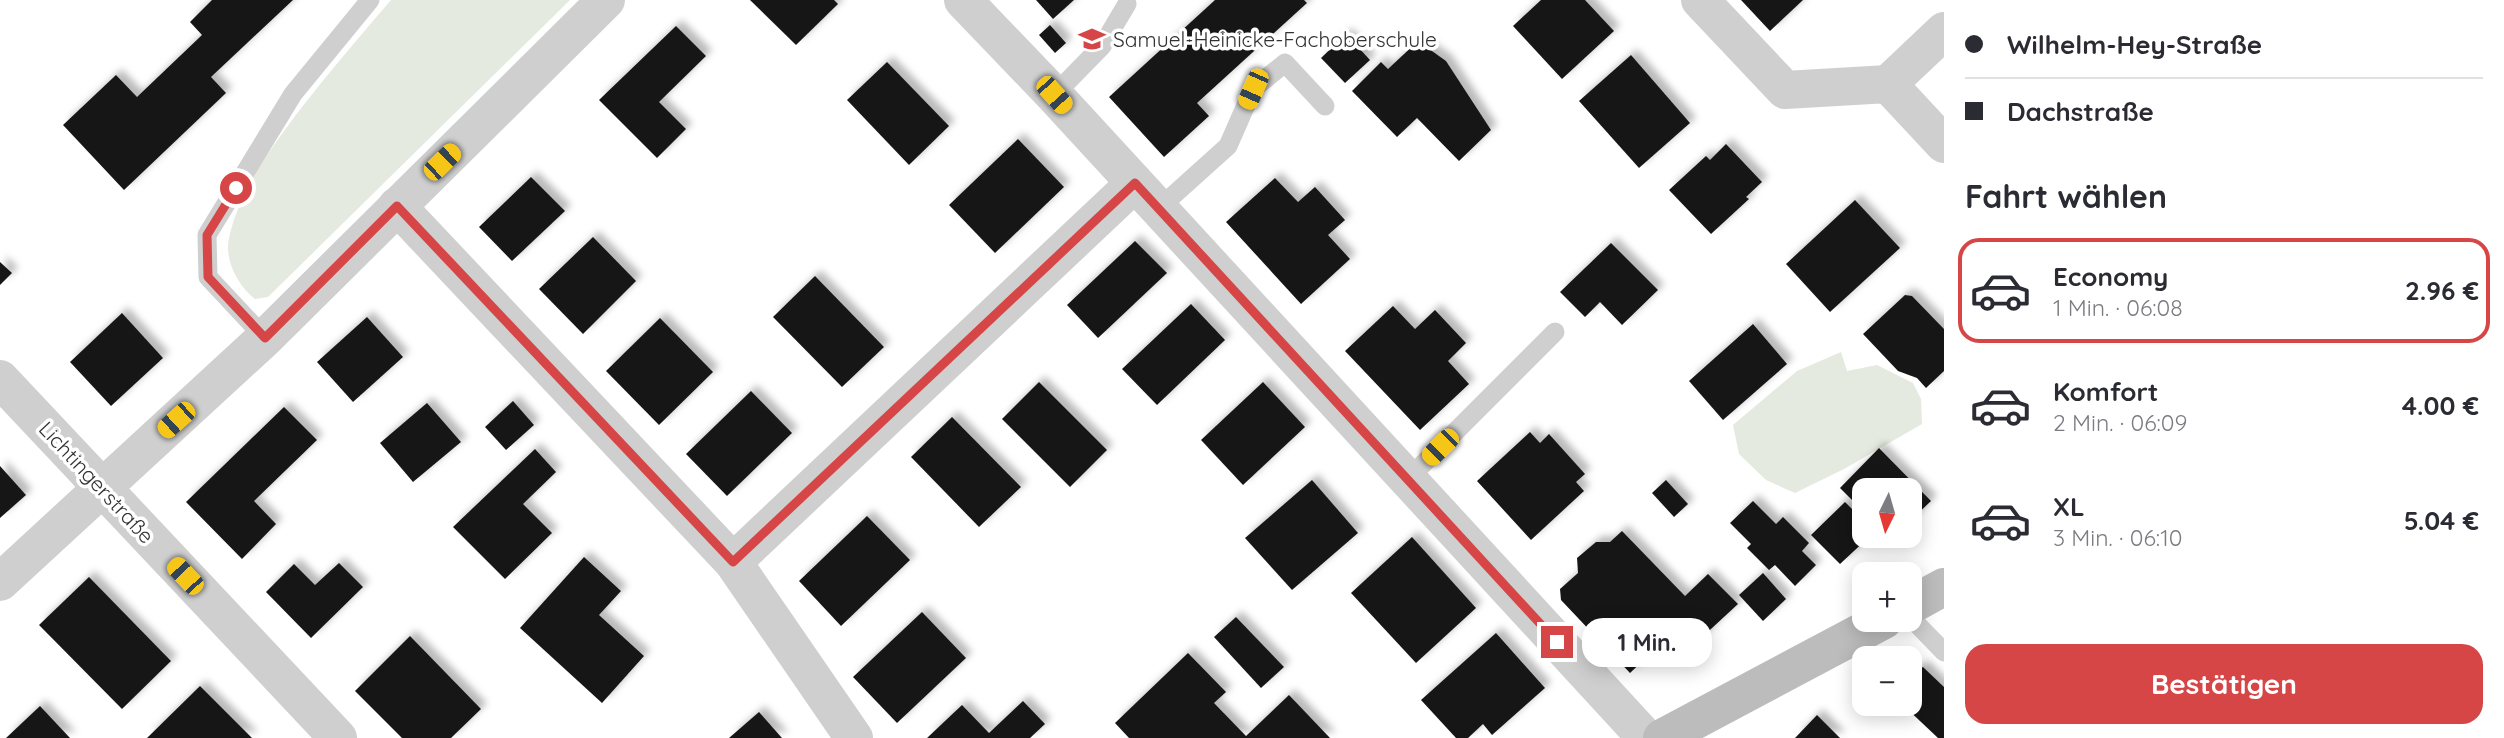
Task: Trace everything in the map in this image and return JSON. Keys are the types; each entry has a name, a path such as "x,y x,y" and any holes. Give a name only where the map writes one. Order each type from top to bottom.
{"street":[{"path":"0,582 265,338 606,0"},
{"path":"963,0 1054,95 1646,738"},
{"path":"1700,0 1785,90 1888,85 1944,31"},
{"path":"1888,85 1944,144"},
{"path":"733,562 1146,196"},
{"path":"397,206 733,562 854,738"},
{"name":"Lichtingerstraße","path":"0,379 338,738"},
{"path":"1922,599 1944,587"},
{"path":"1662,738 1861,632"}],"lane":[{"path":"265,338 208,277 207,235 293,94 370,0"},
{"path":"1054,95 1102,46 1127,4"},
{"path":"1146,196 1228,146 1253,89 1285,63 1325,106"},
{"path":"1407,480 1555,332"},
{"path":"1922,629 1944,652"}],"shaded area":[{"path":"391,0 570,0 268,297 255,299 238,280 229,255 229,238 241,202 258,169 291,122"},
{"path":"1841,352 1847,371 1877,365 1913,383 1921,399 1922,424 1844,469 1795,493 1766,480 1739,454 1733,425 1797,371"}],"building":[{"path":"212,0 293,0 211,77 226,93 124,190 63,125 116,75 137,97 202,35 190,22"},
{"path":"750,0 834,0 838,4 796,45"},
{"path":"1036,0 1074,0 1053,19"},
{"path":"1215,0 1304,0 1307,3 1197,103 1209,116 1164,157 1109,97"},
{"path":"1541,0 1585,0 1614,31 1562,79 1513,26"},
{"path":"1741,0 1803,0 1770,31"},
{"path":"1050,25 1066,43 1055,53 1039,35"},
{"path":"676,26 706,56 659,102 686,129 657,158 599,100"},
{"path":"1346,34 1370,60 1345,83 1321,58"},
{"path":"1418,41 1446,61 1491,130 1459,161 1417,118 1397,137 1352,91 1381,62 1388,69"},
{"path":"1631,55 1690,123 1639,168 1579,101"},
{"path":"887,62 949,126 909,165 847,100"},
{"path":"1018,139 1064,187 995,253 949,205"},
{"path":"1726,144 1762,182 1746,197 1749,199 1711,234 1669,190 1706,156 1710,160"},
{"path":"531,177 565,211 512,261 479,227"},
{"path":"1275,178 1298,202 1315,187 1345,220 1328,235 1350,259 1301,304 1226,222"},
{"path":"1855,200 1900,248 1830,312 1786,264"},
{"path":"593,237 636,281 583,334 539,289"},
{"path":"1135,241 1167,273 1098,338 1067,305"},
{"path":"1611,243 1658,290 1622,325 1600,302 1585,317 1560,292"},
{"path":"0,262 12,273 0,285"},
{"path":"815,276 884,347 842,387 773,317"},
{"path":"1905,295 1912,296 1944,329 1944,371 1926,388 1917,378 1898,371 1863,334"},
{"path":"1191,304 1225,340 1157,405 1122,369"},
{"path":"1393,306 1415,329 1435,310 1466,343 1448,361 1469,384 1420,430 1345,351"},
{"path":"122,313 163,358 111,406 70,362"},
{"path":"367,317 403,357 353,402 317,362"},
{"path":"660,318 713,372 659,425 606,371"},
{"path":"1753,324 1787,364 1723,420 1689,381"},
{"path":"1039,382 1107,450 1070,487 1002,419"},
{"path":"1263,382 1305,427 1243,485 1201,440"},
{"path":"751,391 792,433 727,496 686,454"},
{"path":"513,401 534,425 506,450 485,427"},
{"path":"427,403 461,442 413,482 380,443"},
{"path":"284,407 317,440 254,501 276,524 242,559 186,502"},
{"path":"952,417 1021,487 979,527 911,457"},
{"path":"1530,432 1540,443 1549,434 1585,474 1576,482 1584,491 1531,540 1477,481"},
{"path":"1879,448 1908,478 1852,478 1852,500 1840,488"},
{"path":"535,449 556,472 523,504 552,533 505,579 453,527"},
{"path":"0,466 26,495 0,518"},
{"path":"1312,480 1358,533 1292,590 1245,538"},
{"path":"1666,480 1688,504 1674,517 1652,493"},
{"path":"1922,492 1931,501 1922,510"},
{"path":"1753,501 1776,524 1783,517 1809,543 1802,551 1816,565 1795,586 1775,565 1769,570 1747,548 1751,544 1730,523"},
{"path":"1845,502 1852,509 1852,548 1857,548 1840,564 1811,535"},
{"path":"867,516 910,560 841,626 799,581"},
{"path":"1622,531 1685,596 1708,574 1738,604 1672,665 1656,664 1649,655 1630,673 1561,600 1560,589 1578,573 1577,558 1596,542 1610,542"},
{"path":"1412,537 1476,608 1416,663 1351,593"},
{"path":"584,557 621,591 599,615 644,656 602,703 520,628"},
{"path":"339,563 363,587 311,638 266,592 294,564 315,585"},
{"path":"1763,573 1786,599 1763,621 1739,595"},
{"path":"89,577 171,661 122,709 39,625"},
{"path":"922,612 966,658 897,723 853,677"},
{"path":"1236,617 1284,667 1261,688 1214,637"},
{"path":"1496,633 1545,688 1492,735 1483,724 1468,738 1456,738 1421,700"},
{"path":"410,636 481,709 451,738 402,738 355,691"},
{"path":"1188,653 1226,692 1214,703 1246,736 1289,695 1330,738 1129,738 1115,723"},
{"path":"1922,668 1944,687 1944,738 1938,738 1915,716 1922,716"},
{"path":"200,686 252,738 147,738"},
{"path":"1023,701 1045,724 1030,738 927,738 962,705 989,733"},
{"path":"40,706 70,738 6,738"},
{"path":"759,712 782,738 729,738"},
{"path":"1817,715 1840,738 1795,738"}],"place":[{"name":"Samuel-Heinicke-Fachoberschule","path":"1092,39"}],"route":[{"path":"236,188 207,235 208,277 265,338 397,206 733,562 1135,183 1557,642"}]}
